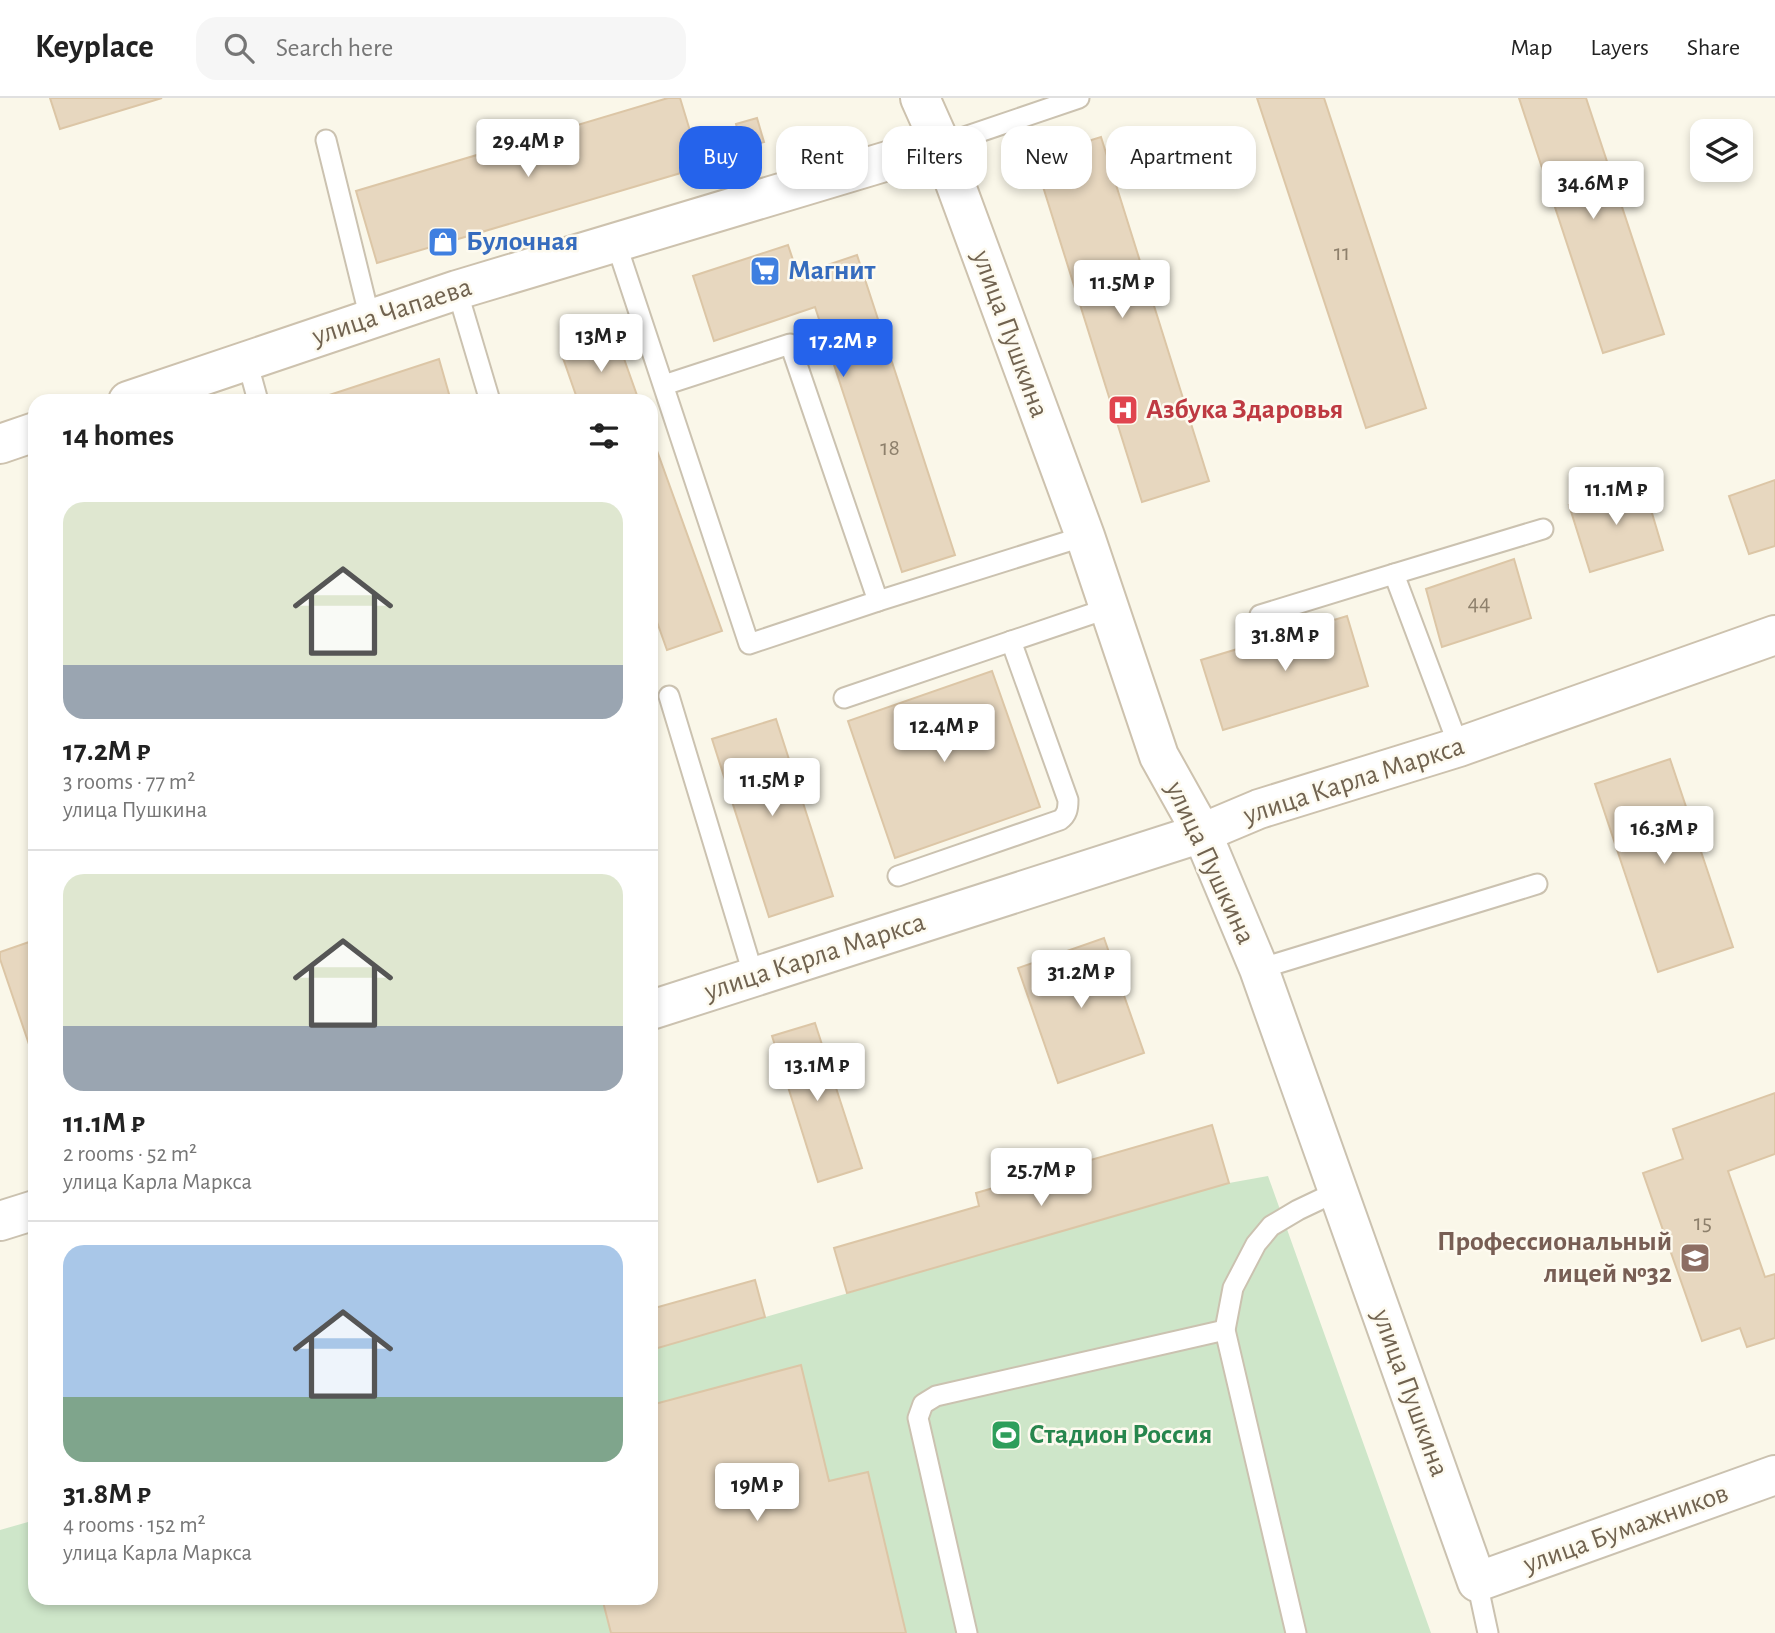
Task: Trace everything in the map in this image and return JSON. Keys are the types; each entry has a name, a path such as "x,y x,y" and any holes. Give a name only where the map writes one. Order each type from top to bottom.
{"street":[{"name":"улица Пушкина","path":"920,98 933,126"},
{"name":"улица Чапаева","path":"149,394 457,290 882,163"},
{"name":"улица Пушкина","path":"957,189 1085,537 1159,757 1202,833 1259,969 1477,1582"},
{"path":"0,444 28,434"},
{"name":"улица Карла Маркса","path":"658,1008 1202,833 1259,809 1459,747 1775,635"},
{"path":"0,1221 28,1212"},
{"name":"улица Бумажников","path":"1477,1582 1775,1475"}],"lane":[{"path":"987,129 1079,98"},
{"path":"326,140 370,319"},
{"path":"616,243 749,644 1085,537"},
{"path":"457,290 488,394"},
{"path":"664,385 790,344 878,601"},
{"path":"247,361 256,394"},
{"path":"1260,615 1543,529"},
{"path":"1394,574 1459,747"},
{"path":"844,698 1109,608"},
{"path":"898,876 1047,825 1065,816 1068,800 1011,641"},
{"path":"669,696 754,977"},
{"path":"1259,969 1537,884"},
{"path":"1296,1633 1224,1330 1233,1288 1256,1244 1271,1226 1338,1191"},
{"path":"967,1633 918,1418 923,1404 936,1396 1224,1330"},
{"name":"улица Пушкина","path":"1477,1582 1488,1633"}],"green space":[{"name":"Стадион Россия","path":"1268,1176 1431,1633 0,1633 0,1530 28,1522 28,1605 658,1605 658,1348 1229,1183"}],"building":[{"path":"50,98 162,98 60,129"},
{"path":"668,98 680,98 689,126 679,126 679,174 377,263 356,191"},
{"path":"1257,98 1324,98 1426,408 1366,428"},
{"path":"1519,98 1586,98 1664,334 1603,353"},
{"path":"757,118 759,126 736,126"},
{"path":"1101,137 1106,153 1106,189 1117,189 1209,481 1142,502 1044,189 1092,189 1092,140"},
{"path":"788,245 798,275 857,255 955,555 902,572 815,307 714,341 693,276"},
{"path":"617,339 637,394 576,394 563,358"},
{"path":"439,359 449,394 332,394"},
{"path":"658,453 722,631 667,650 658,625"},
{"path":"1775,480 1775,546 1749,554 1729,496"},
{"path":"1643,483 1663,550 1590,572 1569,505"},
{"path":"1514,559 1531,618 1442,647 1426,589"},
{"path":"1347,616 1368,686 1223,730 1201,660"},
{"path":"992,671 1040,807 895,858 848,721"},
{"path":"776,719 833,896 769,917 712,739"},
{"path":"1670,759 1733,947 1658,972 1595,784"},
{"path":"1104,938 1144,1053 1058,1083 1018,968"},
{"path":"28,942 28,1041 0,959 0,952"},
{"path":"815,1023 862,1168 818,1182 772,1036"},
{"path":"1775,1093 1775,1154 1728,1171 1765,1277 1775,1274 1775,1338 1747,1347 1740,1328 1702,1341 1643,1173 1683,1159 1673,1129"},
{"path":"1212,1125 1229,1183 847,1293 834,1248 979,1206 976,1193"},
{"path":"755,1280 765,1317 658,1348 658,1307"},
{"path":"801,1365 829,1481 868,1472 906,1633 611,1633 604,1605 658,1605 658,1403"}],"place":[{"name":"Булочная","path":"443,242"},
{"name":"Магнит","path":"765,271"},
{"name":"Азбука Здаровья","path":"1123,410"},
{"name":"Профессиональный лицей №32","path":"1695,1258"},
{"name":"Стадион Россия","path":"1006,1435"}]}
